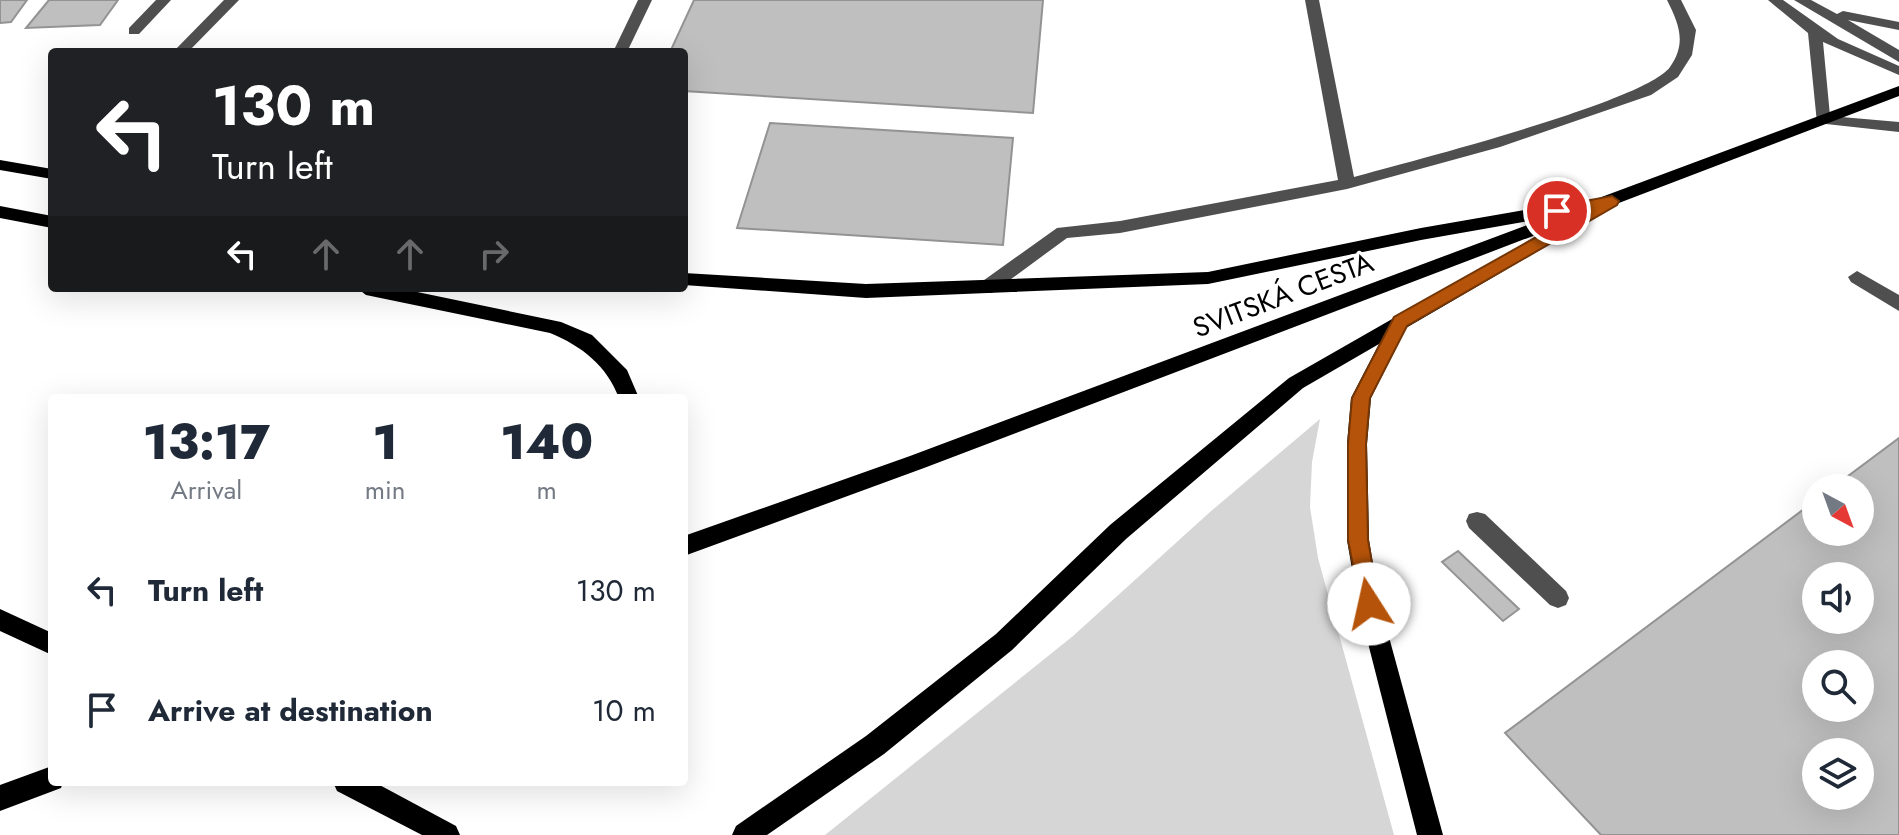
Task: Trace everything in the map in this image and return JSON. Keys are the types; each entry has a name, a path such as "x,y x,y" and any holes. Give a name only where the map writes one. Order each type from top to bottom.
{"main road":[{"name":"SVITSKÁ CESTA","path":"688,545 932,457 1899,91"},
{"path":"0,165 48,173"},
{"path":"688,279 866,291 1208,278 1421,234 1612,201"},
{"path":"745,835 875,745 1004,642 1118,532 1296,383 1612,201"},
{"path":"0,212 48,221"},
{"path":"385,292 554,327 585,340 620,375 627,394"},
{"path":"1400,321 1361,398 1357,444 1358,540 1369,604 1430,835"},
{"path":"8,624 48,642"},
{"path":"0,798 48,780"},
{"path":"354,786 447,835"}],"street":[{"path":"134,31 164,0"},
{"path":"184,48 232,0"},
{"path":"622,48 645,0"},
{"path":"1312,0 1347,184"},
{"path":"986,288 1025,263 1063,232 1120,227 1347,184 1494,143 1646,92 1673,74 1685,55 1689,30 1674,0"},
{"path":"1775,0 1815,33 1899,71"},
{"path":"1801,0 1886,47 1899,58"},
{"path":"1820,9 1899,26"},
{"path":"1815,33 1823,120 1899,127"},
{"path":"1857,277 1899,304"},
{"path":"1477,521 1558,598"}],"shaded area":[{"path":"1320,419 1312,462 1310,507 1318,558 1394,835 825,835 1073,636 1210,512"}],"building":[{"path":"0,0 27,0 11,22 0,23"},
{"path":"49,0 118,0 100,25 26,28"},
{"path":"694,0 1043,0 1033,113 688,91 688,48 672,48"},
{"path":"770,123 1013,138 1003,245 737,228"},
{"path":"1899,438 1899,835 1601,835 1505,733 1802,510 1802,546 1874,546 1874,474 1851,474"},
{"path":"1458,551 1519,609 1503,621 1442,562"}],"route":[{"path":"1369,604 1358,540 1357,444 1361,398 1400,321 1612,201 1557,211"}]}
